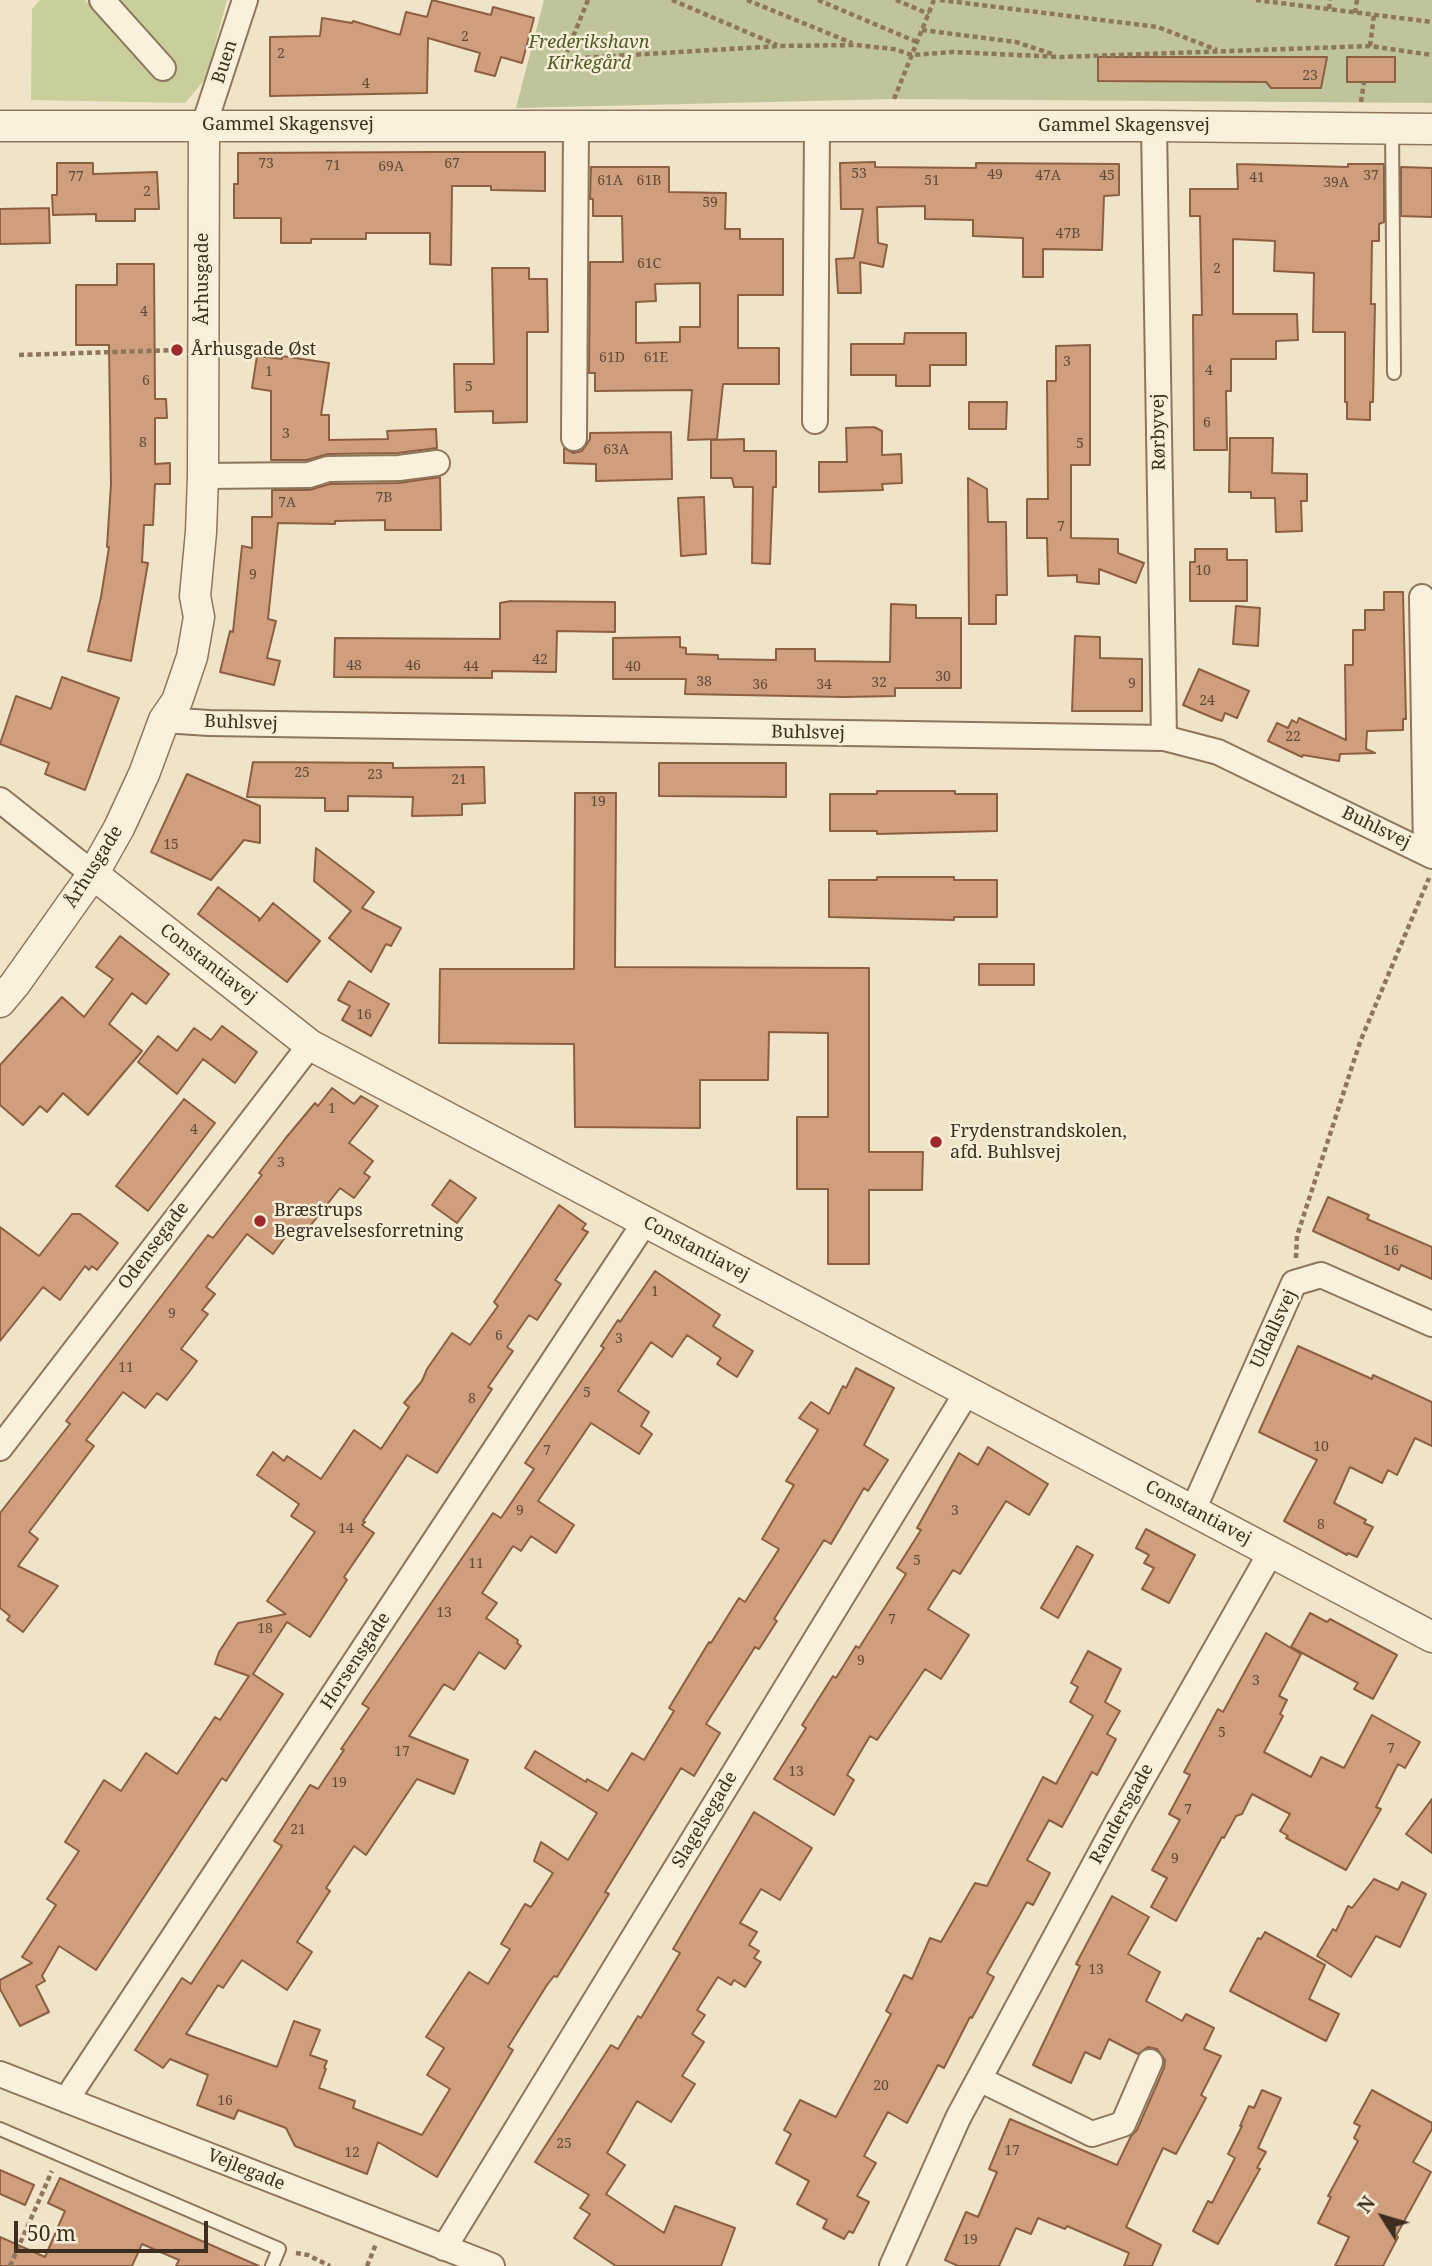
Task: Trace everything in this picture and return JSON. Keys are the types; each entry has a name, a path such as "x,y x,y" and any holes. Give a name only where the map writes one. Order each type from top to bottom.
{"street":[{"path":"102,0 163,68"},
{"name":"Buen","path":"204,125 245,0"},
{"name":"Århusgade","path":"0,1002 93,874 119,828 144,774 164,720 163,694 172,654 183,614 195,596 203,476 204,125"},
{"path":"574,438 576,125"},
{"name":"Gammel Skagensvej","path":"0,126 1154,126 1432,129"},
{"path":"815,421 817,126"},
{"name":"Rørbyvej","path":"1154,126 1164,738"},
{"path":"203,476 309,475 328,469 399,468 437,463"},
{"name":"Buhlsvej","path":"164,720 209,723 1164,738 1219,752 1430,860 1422,597"},
{"name":"Constantiavej","path":"0,800 310,1045 1432,1637"},
{"name":"Odensegade","path":"0,1448 310,1045"},
{"name":"Horsensgade","path":"66,2099 645,1222"},
{"name":"Uldallsvej","path":"1193,1510 1294,1283 1321,1275 1432,1324"},
{"name":"Slagelsegade","path":"443,2248 967,1392"},
{"name":"Randersgade","path":"892,2266 958,2118 1118,1821 1271,1552"},
{"path":"979,2079 1092,2134 1123,2124 1150,2062"},
{"name":"Vejlegade","path":"0,2074 484,2265"}],"lane":[{"path":"1392,127 1394,373"},
{"path":"0,2129 279,2249 272,2266"}],"path":[{"path":"588,0 564,59 779,46 856,45 894,49 912,55 953,52 1061,57 1370,46 1432,55"},
{"path":"672,0 779,46"},
{"path":"747,0 856,45"},
{"path":"818,0 918,42"},
{"path":"896,0 929,14"},
{"path":"884,126 922,30 937,0 1158,27 1219,50"},
{"path":"1256,0 1432,22"},
{"path":"1329,9 1330,0"},
{"path":"1355,13 1357,0"},
{"path":"1370,46 1374,15"},
{"path":"922,30 1016,42 1061,57"},
{"path":"19,355 203,349"},
{"path":"1294,1283 1297,1236 1360,1042 1430,860"},
{"path":"10,2266 60,2154"},
{"path":"279,2249 308,2255 330,2266"}],"green space":[{"path":"40,0 85,0 90,5 95,0 227,0 206,78 185,103 31,100 32,9"},
{"name":"Frederikshavn Kirkegård","path":"544,0 1432,0 1432,103 895,99 516,108"}],"building":[{"path":"432,0 491,15 493,7 534,18 522,63 501,57 495,76 475,71 480,53 428,38 427,93 270,96 270,37 320,36 322,18 353,21 400,35 406,12 427,17"},
{"path":"1098,57 1327,57 1321,88 1271,88 1266,82 1098,81"},
{"path":"1347,57 1395,57 1395,82 1347,82"},
{"path":"545,152 545,191 452,186 451,265 430,264 430,233 366,233 366,239 311,239 311,243 281,243 281,218 234,218 238,153"},
{"path":"875,162 875,167 976,168 976,163 1119,164 1119,195 1104,196 1102,250 1043,249 1043,277 1023,277 1023,238 973,236 973,220 925,219 925,206 877,207 878,243 887,245 883,267 860,262 861,293 838,293 836,259 854,258 863,209 841,209 840,163"},
{"path":"57,163 93,163 93,174 157,172 159,209 135,209 135,221 96,221 96,214 53,215 52,195 57,195"},
{"path":"1237,164 1348,167 1348,164 1384,164 1384,222 1379,224 1379,241 1372,241 1371,304 1375,304 1373,402 1370,402 1370,420 1347,419 1345,332 1313,332 1314,273 1274,271 1275,241 1233,239 1233,314 1297,314 1298,340 1276,341 1276,359 1231,359 1231,391 1226,391 1227,450 1194,450 1193,315 1202,315 1200,216 1190,216 1190,189 1238,189"},
{"path":"591,167 669,167 669,192 726,193 725,229 740,229 740,239 783,239 783,295 738,295 738,348 779,348 779,384 723,384 717,439 688,440 692,390 595,391 595,373 589,373 590,262 623,262 622,216 593,216 593,199 590,199","holes":["700,283 700,327 680,327 680,342 636,343 636,302 656,301 655,284"]},
{"path":"1401,167 1432,168 1432,217 1401,216"},
{"path":"49,208 50,243 0,244 0,209"},
{"path":"117,264 154,264 155,399 166,399 167,418 155,418 155,464 170,463 170,484 155,484 153,525 144,525 142,562 148,563 131,661 88,651 109,547 109,345 76,345 76,285 117,285"},
{"path":"492,268 529,268 529,279 547,279 548,332 527,332 527,422 493,423 493,411 455,412 454,364 494,364"},
{"path":"905,333 966,333 966,365 930,365 930,386 896,386 896,375 851,375 851,344 904,344"},
{"path":"1090,345 1090,465 1071,465 1071,538 1118,539 1118,553 1144,563 1136,583 1099,569 1099,584 1077,582 1077,575 1048,576 1047,538 1027,538 1027,499 1048,499 1047,381 1056,381 1056,346"},
{"path":"257,356 282,359 282,356 329,363 321,415 329,415 329,440 388,439 387,431 436,429 437,448 398,453 328,454 307,460 271,460 271,391 252,388"},
{"path":"969,402 1007,402 1006,429 969,429"},
{"path":"874,427 882,431 882,455 901,454 902,483 882,484 883,490 819,492 819,462 847,462 846,428"},
{"path":"671,432 672,479 596,481 596,464 564,463 564,448 573,453 582,451 590,439 590,433"},
{"path":"1230,438 1273,438 1272,473 1307,474 1307,501 1301,501 1302,531 1276,532 1275,498 1251,498 1251,492 1229,492"},
{"path":"744,439 744,451 776,451 770,564 752,563 753,487 734,487 732,478 711,478 711,440"},
{"path":"440,477 441,530 385,530 385,520 335,521 335,524 278,523 268,619 276,621 267,658 280,661 274,685 220,672 230,631 233,632 242,546 252,548 252,517 272,517 272,490 309,490 330,484 399,483"},
{"path":"968,478 987,489 988,522 1006,522 1007,595 996,595 996,624 969,624"},
{"path":"704,497 706,554 681,556 678,498"},
{"path":"1195,549 1227,549 1227,560 1247,560 1247,601 1190,601 1190,562 1195,562"},
{"path":"1384,592 1403,592 1406,719 1403,719 1403,730 1367,731 1366,749 1375,753 1340,754 1339,761 1302,757 1268,741 1277,723 1288,728 1292,720 1297,723 1299,718 1346,740 1345,665 1353,665 1353,630 1365,630 1365,610 1384,610"},
{"path":"615,602 615,632 557,631 556,672 492,671 492,678 334,677 335,638 500,639 500,603"},
{"path":"891,604 916,605 916,618 961,618 961,688 895,688 895,696 685,694 686,679 613,679 613,638 680,637 680,647 686,648 686,654 718,655 718,659 776,660 776,649 815,649 815,661 890,662"},
{"path":"1236,606 1260,608 1258,646 1233,644"},
{"path":"1075,636 1100,637 1100,658 1142,659 1142,711 1072,711"},
{"path":"1199,669 1249,691 1237,718 1225,713 1222,721 1183,705"},
{"path":"62,677 119,698 85,790 45,774 49,763 0,744 16,696 51,709"},
{"path":"253,762 393,763 393,768 484,767 485,803 462,804 462,815 412,816 413,797 348,796 348,811 325,811 325,798 247,797"},
{"path":"659,763 786,763 786,797 659,796"},
{"path":"187,774 260,806 260,843 244,840 211,880 151,852"},
{"path":"877,791 997,794 997,831 877,834 877,831 830,831 830,794 877,794"},
{"path":"575,793 616,793 615,967 869,968 869,1152 923,1152 922,1190 869,1190 869,1264 828,1264 828,1189 797,1189 797,1117 828,1117 828,1033 769,1032 768,1080 700,1080 700,1128 575,1127 574,1044 439,1043 440,969 574,969"},
{"path":"316,848 374,892 362,908 401,928 391,946 386,944 371,972 329,938 351,911 314,881"},
{"path":"877,877 997,880 997,917 954,917 954,920 829,917 829,880 877,880"},
{"path":"218,887 259,918 259,921 273,903 320,941 287,982 198,914"},
{"path":"120,936 169,974 146,1004 132,993 109,1024 142,1051 88,1115 63,1093 47,1112 40,1106 23,1125 0,1105 0,1065 62,997 84,1017 113,979 96,967"},
{"path":"979,964 1034,964 1034,985 979,985"},
{"path":"349,981 389,1004 371,1036 342,1020 350,1006 338,1000"},
{"path":"222,1026 257,1052 235,1083 203,1059 177,1094 138,1062 158,1036 177,1051 194,1028 211,1040"},
{"path":"332,1088 354,1104 361,1096 378,1106 349,1143 373,1161 364,1173 370,1177 354,1198 340,1188 303,1235 292,1228 273,1254 247,1234 206,1287 215,1294 202,1310 208,1314 181,1349 197,1361 189,1372 167,1400 157,1393 145,1408 123,1392 86,1440 94,1446 29,1532 38,1539 18,1566 58,1586 23,1632 7,1620 10,1616 0,1608 0,1513 70,1424 66,1421 208,1235 213,1238 262,1175 259,1173 285,1139 315,1103 318,1106"},
{"path":"184,1099 215,1123 148,1211 116,1186"},
{"path":"450,1180 476,1198 457,1223 432,1205"},
{"path":"1328,1197 1369,1215 1367,1219 1432,1247 1432,1279 1401,1265 1399,1270 1313,1231"},
{"path":"559,1205 586,1224 582,1229 588,1232 555,1280 561,1284 537,1320 529,1315 507,1347 513,1351 488,1387 492,1389 437,1473 407,1455 363,1521 365,1522 362,1525 374,1533 344,1577 347,1580 310,1637 287,1622 253,1674 283,1694 226,1781 222,1778 96,1970 59,1946 42,1976 45,1981 36,1986 49,2012 20,2026 0,1989 0,1980 32,1963 22,1957 56,1905 47,1899 79,1851 65,1842 104,1780 121,1791 146,1753 177,1774 215,1717 220,1720 249,1676 215,1664 219,1652 238,1623 286,1614 267,1601 315,1532 291,1516 299,1504 257,1475 273,1452 284,1461 287,1456 321,1479 354,1430 381,1449 409,1407 404,1403 422,1381 427,1369 452,1333 470,1345 498,1306 494,1302"},
{"path":"72,1214 80,1214 118,1243 97,1270 92,1266 89,1270 85,1266 60,1300 43,1287 0,1341 0,1227 39,1256"},
{"path":"655,1271 720,1315 713,1326 753,1351 737,1377 717,1364 721,1358 687,1335 672,1357 651,1342 618,1391 649,1412 641,1426 652,1434 639,1454 591,1423 538,1501 574,1525 556,1553 531,1536 521,1551 513,1546 482,1593 497,1603 486,1618 518,1640 517,1643 521,1646 505,1669 479,1652 454,1690 444,1684 409,1736 468,1760 454,1794 417,1779 366,1855 354,1846 326,1888 330,1891 297,1942 312,1952 287,1990 242,1960 223,1988 218,1985 186,2034 277,2067 294,2021 320,2030 310,2055 327,2061 319,2088 355,2101 353,2108 422,2135 450,2089 427,2075 444,2048 426,2037 469,1972 488,1984 510,1949 501,1944 525,1904 531,1907 553,1873 534,1861 541,1842 568,1860 597,1813 525,1768 535,1751 586,1782 587,1779 608,1791 632,1753 644,1760 674,1711 669,1708 709,1642 711,1643 739,1598 745,1602 779,1549 762,1539 794,1485 786,1481 818,1430 799,1418 811,1402 829,1414 856,1368 894,1388 864,1445 888,1460 868,1491 864,1488 831,1544 824,1540 774,1619 777,1621 759,1649 755,1647 706,1724 720,1733 694,1776 681,1768 605,1892 609,1894 557,1977 554,1976 547,1985 508,2047 513,2050 437,2177 378,2142 367,2174 295,2146 286,2128 238,2110 234,2119 197,2105 208,2075 170,2059 163,2068 135,2050 182,1978 191,1984 282,1846 274,1841 310,1785 318,1789 344,1750 341,1749 369,1708 362,1704 493,1513 501,1518 534,1469 525,1463 604,1348 601,1346 618,1320 620,1322"},
{"path":"1298,1346 1372,1379 1373,1375 1432,1402 1432,1446 1415,1438 1397,1475 1388,1470 1382,1483 1350,1467 1334,1503 1366,1520 1364,1523 1373,1527 1357,1557 1348,1553 1347,1555 1284,1521 1317,1460 1259,1432"},
{"path":"988,1447 1048,1484 1029,1515 1006,1501 960,1574 953,1570 928,1609 969,1635 941,1679 925,1669 877,1740 870,1736 847,1775 854,1780 834,1815 774,1779 806,1728 802,1725 833,1676 836,1678 856,1646 859,1648 906,1574 897,1568 921,1530 917,1528 959,1453 978,1465"},
{"path":"1146,1529 1195,1555 1169,1603 1142,1589 1154,1568 1144,1563 1149,1555 1136,1548"},
{"path":"1077,1546 1093,1555 1058,1618 1041,1608"},
{"path":"1310,1613 1327,1622 1330,1619 1397,1655 1373,1699 1354,1689 1358,1683 1291,1647"},
{"path":"1266,1633 1301,1654 1279,1696 1287,1700 1280,1714 1283,1716 1264,1752 1311,1777 1321,1757 1344,1768 1372,1715 1420,1742 1405,1768 1398,1764 1376,1807 1381,1809 1346,1870 1286,1838 1288,1836 1280,1831 1290,1814 1252,1794 1242,1814 1236,1816 1224,1838 1222,1837 1176,1921 1151,1907 1167,1878 1152,1870 1180,1820 1169,1814 1190,1775 1184,1772 1218,1709 1223,1712"},
{"path":"1088,1651 1121,1669 1105,1702 1120,1711 1107,1734 1116,1739 1097,1775 1092,1772 1062,1827 1049,1820 1027,1860 1050,1873 1033,1905 1027,1902 987,1973 994,1977 944,2068 938,2065 907,2123 888,2112 864,2156 876,2163 857,2196 869,2202 853,2233 849,2231 844,2239 823,2228 827,2220 797,2204 809,2181 776,2163 791,2134 784,2130 800,2100 836,2117 891,2014 886,2011 904,1975 912,1979 930,1938 941,1942 975,1883 987,1886 1043,1777 1056,1784 1093,1716 1070,1702 1078,1687 1071,1683"},
{"path":"1432,1799 1432,1853 1406,1834"},
{"path":"754,1812 812,1848 780,1900 761,1889 740,1923 757,1932 749,1945 759,1951 754,1958 761,1962 745,1987 734,1980 731,1985 718,1977 697,2010 705,2015 692,2034 704,2042 682,2076 695,2084 671,2122 637,2101 607,2153 625,2165 606,2194 664,2233 675,2206 735,2228 721,2266 616,2266 574,2238 590,2214 580,2208 589,2195 535,2162 611,2045 618,2049 638,2016 641,2018 680,1953 673,1949"},
{"path":"1374,1879 1398,1890 1402,1882 1426,1894 1400,1947 1376,1936 1351,1977 1317,1956 1333,1929 1336,1931 1348,1906 1352,1908"},
{"path":"1112,1896 1149,1917 1128,1954 1160,1972 1146,2001 1182,2021 1186,2014 1214,2028 1204,2049 1221,2056 1201,2095 1206,2098 1176,2154 1163,2148 1126,2227 1161,2245 1152,2266 1124,2266 1129,2253 1067,2226 1065,2229 1038,2218 1031,2234 1016,2228 999,2266 958,2266 945,2260 966,2212 978,2217 997,2172 989,2169 1010,2119 1117,2165 1131,2136 1137,2130 1164,2068 1165,2060 1157,2049 1148,2047 1138,2054 1109,2039 1100,2059 1085,2052 1071,2083 1033,2065 1080,1966 1076,1964"},
{"path":"1265,1932 1325,1965 1309,1999 1339,2014 1326,2041 1230,1991 1258,1938 1261,1939"},
{"path":"1262,2090 1281,2098 1258,2148 1266,2152 1257,2168 1260,2169 1218,2244 1193,2231 1208,2201 1212,2203 1235,2158 1228,2154 1249,2106 1254,2108"},
{"path":"1372,2090 1432,2123 1432,2129 1413,2162 1431,2172 1383,2266 1335,2266 1349,2237 1318,2223 1331,2197 1328,2196 1358,2141 1354,2138 1360,2126 1354,2123"},
{"path":"0,2170 34,2185 25,2205 0,2194"},
{"path":"60,2178 259,2266 176,2266 179,2260 142,2244 132,2266 0,2266 0,2237 45,2257 65,2211 48,2203"}],"place":[{"name":"Århusgade Øst","path":"177,350"},
{"name":"Frydenstrandskolen, afd. Buhlsvej","path":"936,1142"},
{"name":"Bræstrups Begravelsesforretning","path":"260,1221"}]}
